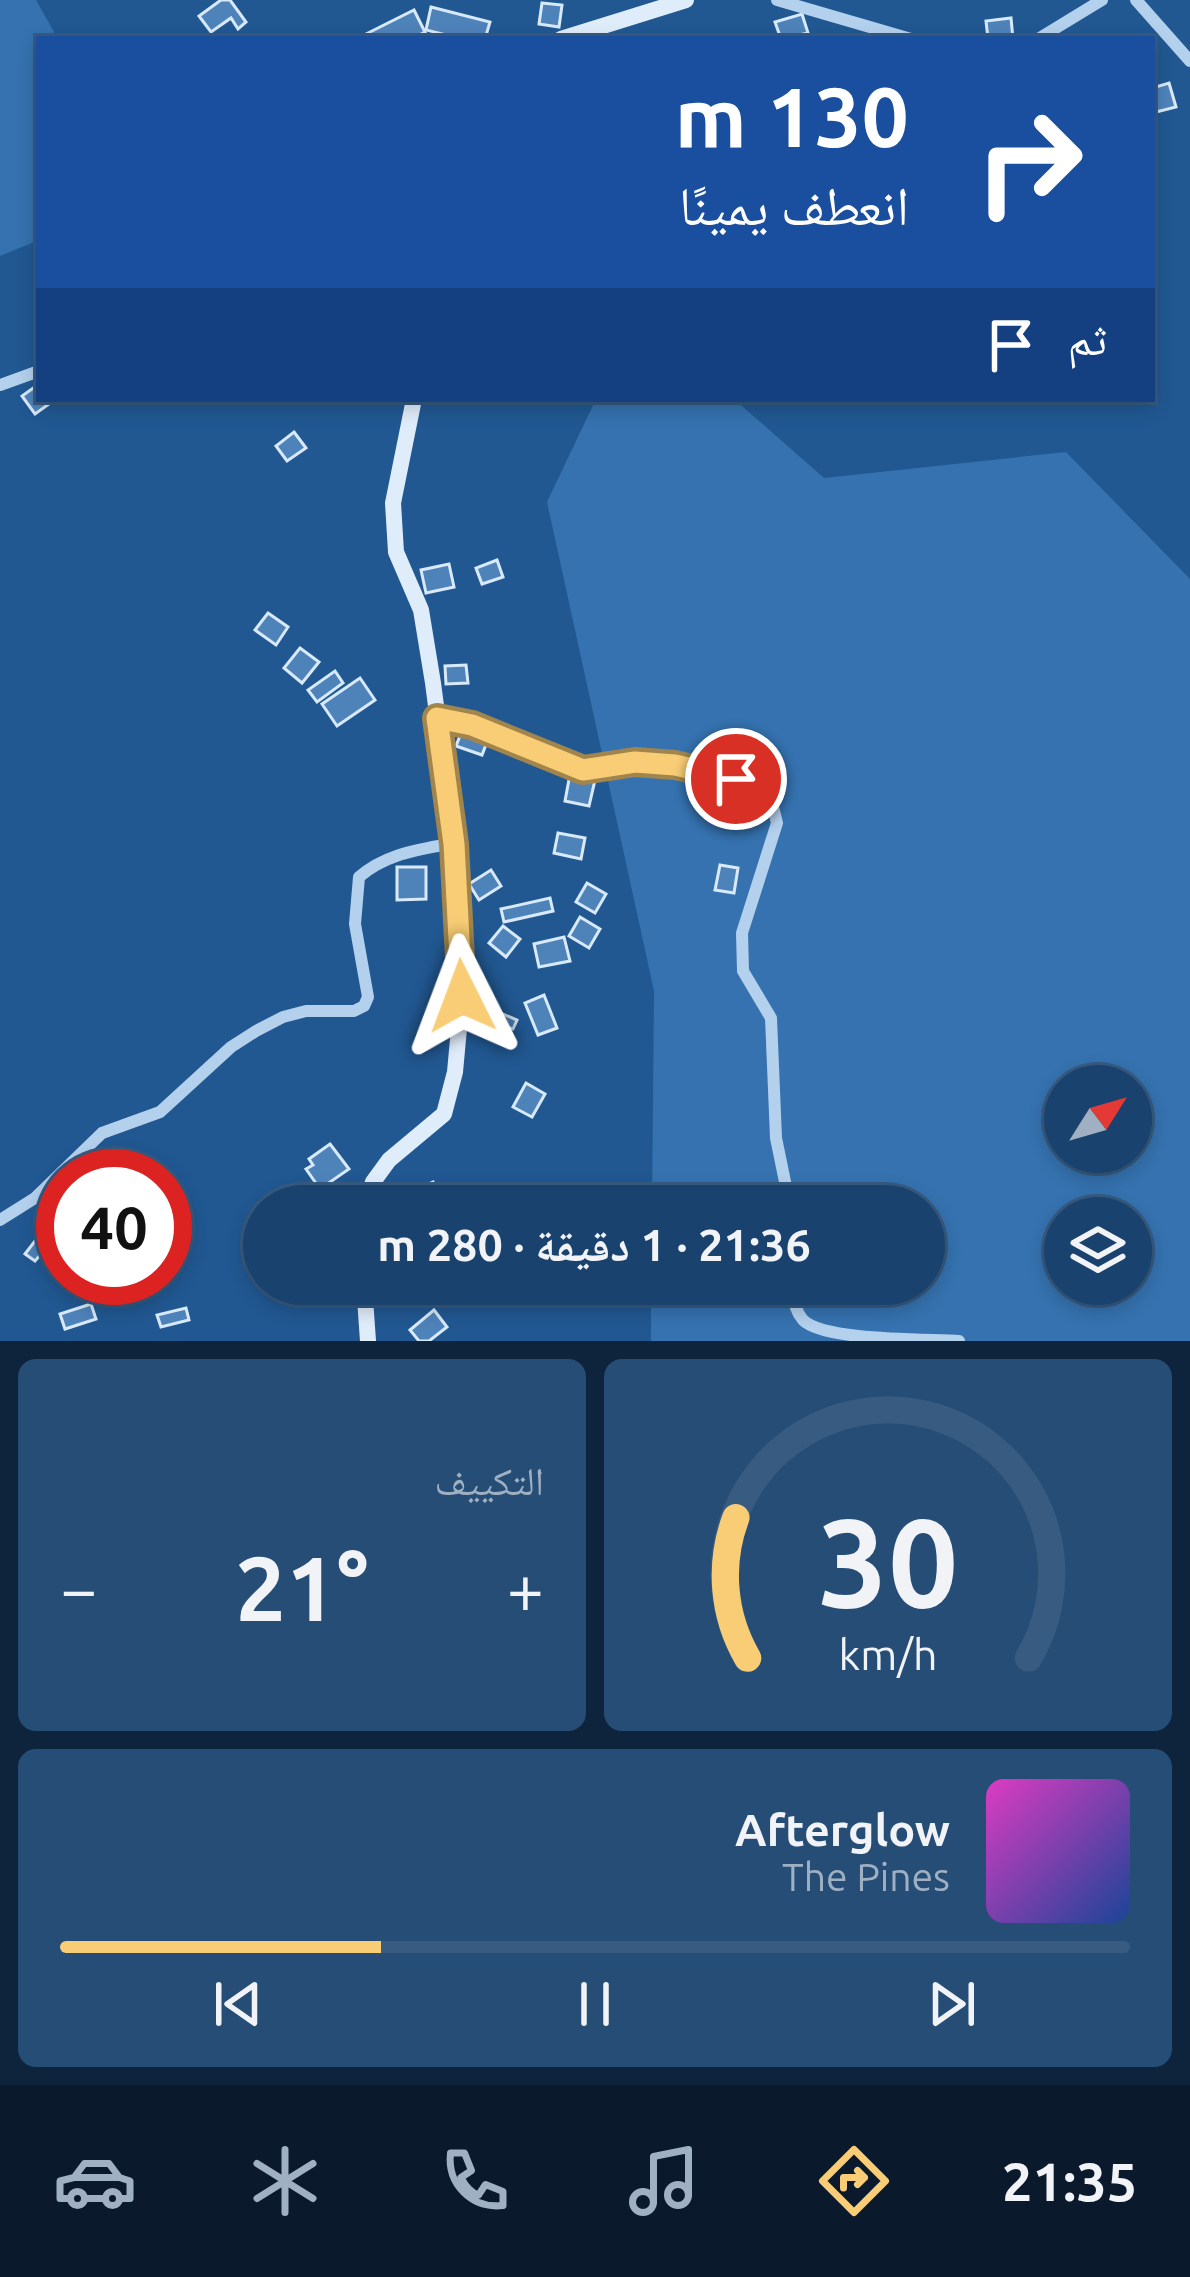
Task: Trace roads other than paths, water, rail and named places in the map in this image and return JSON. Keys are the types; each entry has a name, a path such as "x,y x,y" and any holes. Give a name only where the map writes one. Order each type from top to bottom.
{"street":[{"path":"571,36 686,0"},
{"path":"777,0 901,36"},
{"path":"1043,36 1102,0"},
{"path":"1136,0 1190,61"},
{"path":"0,385 36,372"},
{"path":"372,1185 389,1160 444,1114 455,1072 462,996 454,844 421,610 396,552 394,503 412,402"},
{"path":"437,718 472,725 583,770 635,762 675,765 736,779 757,788 772,803 776,824 740,950 743,971 771,1018 776,1138 786,1185"},
{"path":"0,1220 35,1198 102,1133 160,1112 231,1047 256,1031 306,1011 354,1011 364,1006 368,997 356,924 359,877 401,853 454,844"},
{"path":"365,1305 368,1341"},
{"path":"796,1305 804,1322 825,1333 959,1341"}]}
